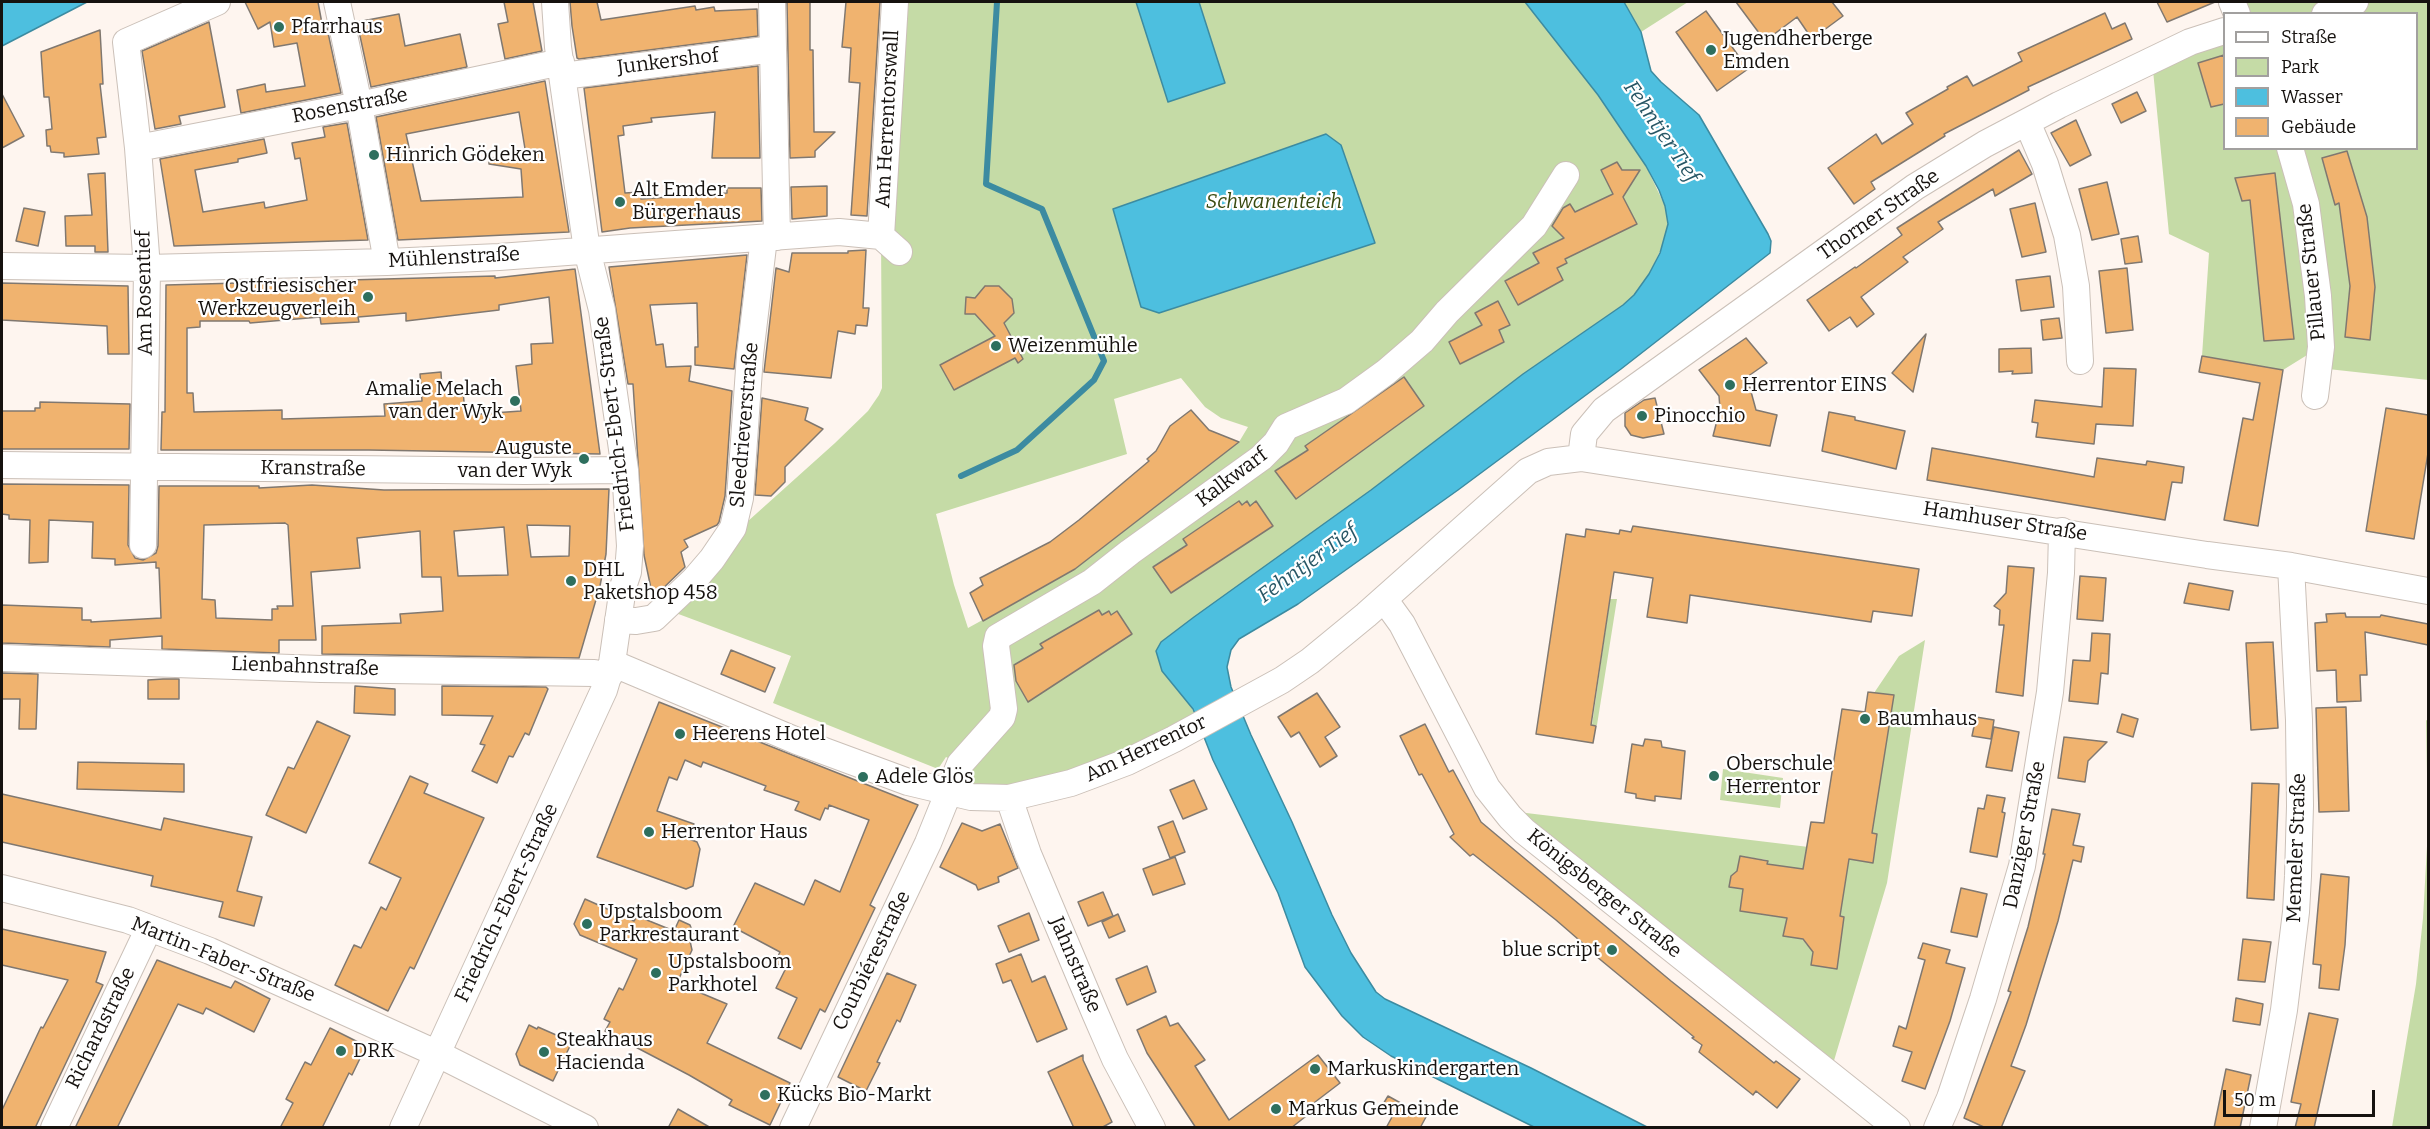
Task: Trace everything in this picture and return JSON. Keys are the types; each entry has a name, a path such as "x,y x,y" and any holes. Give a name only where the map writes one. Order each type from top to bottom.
{"street":[{"name":"Am Rosentief","path":"143,545 146,467 147,268 138,148 126,42 217,2"},
{"path":"337,2 359,105 387,262"},
{"name":"Friedrich-Ebert-Straße","path":"403,1128 611,670 628,572 630,546 625,470 602,310 587,250 555,2"},
{"name":"Sleedrieverstraße","path":"618,620 654,618 694,580 712,559 727,538 737,518 750,355 771,238 772,2"},
{"name":"Am Herrentorswall","path":"890,244 895,2"},
{"path":"2330,12 2355,2"},
{"name":"Thorner Straße","path":"1581,458 1584,434 1591,423 1604,411 1915,187 1985,144 2027,122 2190,42 2223,31"},
{"name":"Junkershof","path":"562,69 773,49"},
{"name":"Rosenstraße","path":"138,148 562,69"},
{"path":"2027,122 2048,172 2067,235 2076,286 2080,361"},
{"name":"Pillauer Straße","path":"2291,150 2306,204 2318,296 2321,347 2315,396"},
{"name":"Kalkwarf","path":"950,793 960,764 1002,717 1004,709 996,646 998,637 1092,582 1149,538 1262,458 1276,443 1286,427 1346,400 1386,372 1422,340 1534,226 1566,175"},
{"name":"Mühlenstraße","path":"2,266 147,268 387,262 499,257 839,232 890,244"},
{"name":"Hamhuser Straße","path":"1581,458 2291,566 2428,591"},
{"name":"Am Herrentor","path":"611,670 908,782 983,799 1009,798 1098,774 1152,750 1252,696 1310,661 1384,599 1528,471 1548,462 1581,458"},
{"name":"Kranstraße","path":"2,465 625,470"},
{"name":"Danziger Straße","path":"1937,1128 1950,1098 1983,999 2022,866 2050,693 2061,573 2062,531"},
{"name":"Memeler Straße","path":"2263,1128 2288,985 2298,865 2299,720 2291,566"},
{"name":"Königsberger Straße","path":"1384,599 1402,624 1487,788 1510,817 1524,831 1897,1128"},
{"name":"Lienbahnstraße","path":"2,658 321,669 594,673 611,670"},
{"name":"Courbiérestraße","path":"792,1128 950,793"},
{"name":"Jahnstraße","path":"1009,798 1028,854 1095,1013 1115,1059 1152,1128"},
{"name":"Martin-Faber-Straße","path":"2,888 149,928 210,951 438,1054 585,1128"},
{"name":"Richardstraße","path":"54,1128 149,928"}],"green space":[{"name":"Schwanenteich","path":"895,2 1525,2 1598,95 1646,166 1665,206 1668,224 1664,243 1649,274 1634,295 1623,305 1523,374 1371,490 1161,642 1162,671 1190,704 1199,725 1098,774 950,793 960,764 946,757 938,769 773,703 791,656 665,609 747,522 868,411 879,395 882,388 881,236","holes":["1181,378 1205,407 1221,418 1248,427 1239,442 1075,569 968,628 954,585 936,514 1127,454 1114,399"]},
{"path":"1624,2 1688,2 1641,32"},
{"path":"2232,2 2428,2 2428,380 2319,368 2320,347 2283,370 2202,356 2209,253 2169,234 2152,60 2223,31 2223,150 2418,150 2418,12 2237,12"},
{"path":"1610,599 1617,599 1597,725 1592,725"},
{"path":"1925,640 1887,883 1830,1074 1518,812 1817,848 1813,871 1767,864 1767,860 1740,856 1737,871 1731,876 1743,889 1740,911 1782,903 1797,938 1802,939 1807,945 1814,946 1811,965 1836,968 1844,917 1840,916 1849,859 1873,863 1877,835 1861,832 1893,695 1874,693 1899,656"},
{"path":"2426,720 2428,721 2428,828"},
{"path":"1723,769 1783,778 1780,808 1720,800"},
{"path":"2428,828 2428,1127 2392,1127 2416,984 2423,918"}],"water":[{"path":"2,2 87,2 2,46"},
{"path":"1136,2 1199,2 1225,83 1168,102"},
{"name":"Fehntjer Tief","path":"1525,2 1624,2 1641,32 1651,71 1699,115 1768,234 1771,241 1770,253 1621,369 1458,490 1298,604 1239,639 1231,650 1227,667 1231,687 1251,735 1332,915 1351,953 1376,992 1385,999 1531,1068 1647,1127 1534,1127 1391,1056 1363,1037 1342,1016 1305,967 1278,893 1213,760 1193,709 1162,671 1156,651 1161,642 1194,617 1371,490 1523,374 1623,305 1634,295 1649,274 1660,253 1668,224 1659,190 1646,166 1598,95"},
{"name":"Schwanenteich","path":"1326,134 1341,145 1375,243 1159,313 1141,307 1113,209"}],"building":[{"path":"245,2 318,2 323,29 327,28 341,93 241,113 237,90 265,84 266,92 305,86 297,43 274,47 270,22 258,29"},
{"path":"504,2 533,2 542,51 505,59 498,24 508,22"},
{"path":"570,2 597,2 601,20 695,6 696,10 714,7 715,11 757,9 758,36 579,59 577,58"},
{"path":"787,2 810,2 814,132 835,132 815,151 815,157 790,158"},
{"path":"846,2 880,2 867,216 851,215 860,83 849,82 851,48 842,47"},
{"name":"Jugendherberge Emden","path":"1736,2 1832,2 1843,16 1812,39 1797,17 1765,41"},
{"path":"2157,2 2215,2 2167,22"},
{"name":"Jugendherberge Emden","path":"1706,11 1748,69 1717,91 1676,32"},
{"path":"2105,13 2112,29 2125,23 2132,39 2028,87 2029,90 1944,134 1945,136 1871,182 1875,189 1854,204 1828,168 1876,134 1882,144 1913,124 1906,113 1948,89 1947,87 1967,76 1973,86 2022,61 2018,53"},
{"path":"399,14 405,46 460,34 467,67 371,87 357,22"},
{"path":"209,22 225,107 179,116 181,124 155,129 142,51"},
{"path":"100,30 103,84 100,84 106,137 97,138 99,154 64,157 64,153 51,152 50,146 47,146 46,130 52,129 49,97 44,97 41,52"},
{"path":"2223,55 2223,104 2211,107 2198,63"},
{"path":"758,66 760,158 712,158 715,112 651,118 652,122 623,126 624,135 618,136 625,193 641,192 641,199 727,193 727,188 761,188 762,221 630,228 602,232 584,88"},
{"path":"545,81 569,232 398,240 376,117","holes":["519,112 526,155 489,158 489,164 521,169 523,197 421,201 406,134"]},
{"path":"2137,92 2146,111 2121,123 2112,104"},
{"path":"2,94 24,136 2,148"},
{"path":"2076,120 2091,155 2070,166 2051,133"},
{"path":"347,123 368,240 174,246 160,159 264,139 267,153 238,159 238,162 195,170 203,212 264,202 265,208 307,200 300,158 295,159 292,143 325,137 323,127"},
{"path":"2019,150 2032,174 1995,196 1993,189 1938,222 1943,229 1903,257 1908,262 1861,297 1874,314 1857,327 1850,317 1829,331 1807,300 1902,235 1897,228"},
{"path":"2347,151 2367,217 2375,287 2370,340 2345,337 2350,286 2339,203 2335,205 2322,158"},
{"path":"1617,162 1622,170 1640,170 1623,197 1637,224 1565,259 1567,263 1557,268 1563,280 1518,305 1505,281 1539,263 1533,253 1564,238 1552,226 1563,208 1570,204 1575,212 1613,194 1601,170"},
{"path":"105,173 108,252 95,252 95,246 66,246 65,216 92,215 88,174"},
{"path":"2275,173 2294,339 2264,341 2250,200 2242,201 2235,178"},
{"path":"2107,182 2119,234 2092,240 2079,189"},
{"path":"827,186 827,216 792,219 791,187"},
{"path":"2035,203 2046,252 2022,257 2010,209"},
{"path":"24,208 45,212 38,246 16,241"},
{"path":"2138,236 2142,262 2125,264 2121,239"},
{"path":"866,250 863,308 869,308 867,326 856,325 855,334 838,331 831,378 764,372 776,268 789,272 792,253 848,253 848,251"},
{"path":"747,255 734,369 695,365 695,347 698,347 697,303 650,305 656,345 663,344 666,367 691,366 689,381 732,391 725,496 719,522 684,540 688,547 681,552 685,567 653,598 644,555 633,384 628,384 609,267"},
{"path":"2127,268 2133,330 2106,333 2099,271"},
{"path":"575,269 600,454 369,450 161,450 162,412 165,412 166,285 495,276 495,278","holes":["549,297 553,343 531,344 532,364 516,366 521,411 465,415 463,389 442,390 441,372 420,374 422,401 384,404 385,416 282,419 282,410 194,412 193,393 187,393 187,328 200,327 200,321 249,321 250,323 320,317 321,324 359,322 358,317 406,313 406,321 499,310 499,305"]},
{"path":"2050,276 2054,307 2021,311 2016,280"},
{"path":"2,283 128,286 129,354 108,354 107,326 2,320"},
{"name":"Weizenmühle","path":"985,286 999,286 1012,299 1014,313 1004,323 1023,359 1018,363 1015,358 954,390 940,365 995,336 975,314 965,314 966,297 975,298"},
{"path":"1498,301 1510,325 1499,330 1504,342 1460,364 1449,342 1482,325 1475,313"},
{"path":"2059,318 2062,338 2043,340 2041,320"},
{"path":"1926,334 1913,392 1892,373"},
{"name":"Herrentor EINS","path":"1746,338 1767,363 1747,377 1756,410 1777,415 1770,446 1713,436 1720,409 1719,396 1699,370"},
{"path":"2031,348 2032,373 1999,372 1999,349"},
{"path":"2202,356 2283,370 2258,526 2224,520 2243,418 2253,420 2260,383 2199,372"},
{"path":"2104,368 2136,369 2133,426 2096,424 2094,444 2036,437 2038,423 2032,422 2035,400 2102,407"},
{"path":"1404,377 1424,406 1296,499 1275,471 1308,450 1305,446"},
{"path":"762,398 808,408 805,420 823,429 785,467 785,482 771,496 755,495"},
{"name":"Pinocchio","path":"1655,398 1664,434 1643,438 1631,435 1625,426 1625,413 1644,400"},
{"path":"40,402 130,404 129,449 2,449 2,411 35,411 35,408 40,408"},
{"path":"2386,408 2428,415 2428,453 2414,539 2366,531"},
{"path":"1191,410 1209,430 1239,442 1075,569 983,621 970,593 983,585 980,578 1050,542 1079,520 1149,461 1147,459 1156,451 1170,426"},
{"path":"1829,412 1905,431 1896,469 1822,451"},
{"path":"1932,448 2094,477 2097,458 2146,465 2147,461 2184,467 2182,483 2172,482 2165,520 1927,480"},
{"path":"2,484 129,485 128,545 135,558 143,560 156,553 158,546 159,486 259,486 259,488 312,485 384,490 609,489 606,554 600,586 579,658 322,654 322,626 401,623 400,614 443,611 441,577 422,577 420,531 357,538 360,568 311,572 316,640 279,640 279,653 162,649 162,636 110,640 110,647 2,643 2,605 82,608 82,620 91,620 91,622 161,618 159,568 156,568 156,562 115,565 115,559 92,558 93,522 49,520 48,562 29,563 30,520 9,519 9,515 2,514","holes":["285,523 288,525 293,606 277,606 278,609 272,609 272,620 216,618 215,600 202,599 204,525","527,525 570,526 569,556 531,557","504,527 508,575 458,576 454,531"]},
{"path":"1239,501 1242,505 1247,501 1250,506 1256,501 1273,526 1171,593 1153,567 1187,545 1183,539"},
{"path":"1633,526 1919,569 1912,616 1873,611 1871,622 1690,595 1687,623 1647,617 1653,578 1614,572 1591,725 1596,726 1593,743 1536,734 1566,534 1585,537 1586,529 1619,534 1620,530 1631,532"},
{"path":"2008,566 2034,568 2023,696 1996,692 2004,625 1999,625 2000,610 1994,606 2006,593"},
{"path":"2080,576 2106,578 2103,621 2077,619"},
{"path":"2189,583 2233,591 2229,610 2184,603"},
{"path":"1099,610 1102,615 1109,611 1111,615 1117,611 1132,634 1028,702 1016,681 1014,665 1043,648 1040,644"},
{"path":"2345,613 2346,617 2380,617 2381,615 2428,624 2428,645 2365,632 2367,675 2360,675 2361,701 2337,702 2336,670 2317,671 2315,623 2327,622 2326,614"},
{"path":"2092,633 2110,634 2108,674 2101,673 2098,704 2069,701 2073,660 2090,661"},
{"path":"2273,642 2278,728 2251,730 2246,643"},
{"path":"731,650 775,668 765,692 721,674"},
{"path":"2,673 38,674 36,729 19,729 20,699 2,699"},
{"path":"179,679 179,699 148,699 148,680"},
{"path":"355,686 395,689 395,715 354,713"},
{"path":"442,686 546,687 548,689 529,735 525,733 513,757 509,756 497,783 472,771 485,745 480,744 493,716 442,715"},
{"path":"1868,692 1894,695 1872,833 1877,834 1873,863 1849,859 1840,916 1844,917 1837,969 1811,965 1813,952 1803,939 1783,936 1787,918 1740,911 1743,889 1729,887 1731,876 1737,871 1740,856 1768,861 1767,864 1803,869 1811,822 1824,823 1842,709 1865,712"},
{"path":"1317,693 1340,727 1325,737 1337,756 1320,767 1299,732 1291,737 1278,717"},
{"path":"659,702 918,805 870,905 875,908 825,1012 820,1009 801,1049 778,1038 797,998 776,988 786,968 775,963 780,952 733,927 755,883 804,905 815,880 840,892 869,820 829,805 828,809 825,808 820,820 795,810 799,802 764,790 766,786 703,762 701,767 685,760 677,780 669,777 657,811 694,824 689,839 697,842 700,849 693,886 686,889 597,857"},
{"path":"2346,707 2349,811 2319,812 2316,708"},
{"path":"2122,714 2138,719 2133,737 2117,732"},
{"path":"1976,717 1994,720 1991,739 1972,736"},
{"path":"317,721 350,736 306,833 266,815 288,767 294,769"},
{"path":"1425,724 1449,772 1453,770 1481,822 1671,981 1774,1063 1776,1061 1800,1079 1777,1108 1756,1091 1753,1095 1699,1052 1702,1045 1692,1038 1694,1037 1585,947 1556,920 1473,854 1470,856 1450,837 1454,834 1422,774 1419,775 1400,736"},
{"path":"1994,727 2019,732 2012,771 1986,767"},
{"path":"2064,737 2107,742 2088,761 2085,782 2058,778"},
{"path":"1645,739 1661,741 1662,747 1685,751 1681,799 1655,796 1655,801 1636,798 1636,794 1625,792 1632,744 1643,746"},
{"path":"78,762 184,764 184,792 77,789"},
{"path":"410,776 428,784 424,793 484,818 414,969 410,967 388,1011 335,985 354,945 361,948 381,907 386,910 401,878 369,863"},
{"path":"1194,780 1207,809 1183,819 1170,790"},
{"path":"2252,783 2279,784 2274,900 2247,898"},
{"path":"2,794 161,830 164,818 252,837 237,891 262,897 254,926 219,917 223,902 151,886 153,876 2,842"},
{"path":"1987,795 2005,798 2002,812 2005,813 1997,857 1970,852 1978,808 1984,809"},
{"path":"2052,809 2080,814 2073,845 2084,847 2081,862 2073,860 2058,921 2011,1066 2025,1071 2001,1128 1986,1128 1964,1118 2011,992 2008,991 2028,927 2045,854 2043,854"},
{"path":"1173,821 1185,852 1170,858 1158,827"},
{"path":"962,823 982,831 1000,824 1018,868 998,877 999,882 978,890 976,885 940,867"},
{"path":"1175,857 1185,884 1153,895 1143,869"},
{"path":"2321,874 2349,877 2345,945 2339,990 2319,988 2321,965 2313,964"},
{"path":"1961,888 1987,894 1977,937 1951,932"},
{"path":"1103,892 1113,916 1088,926 1078,902"},
{"name":"Upstalsboom Parkhotel","path":"585,899 634,921 637,916 674,931 679,920 690,925 693,933 690,941 692,950 677,983 727,1004 707,1043 790,1083 770,1125 729,1105 732,1100 689,1075 605,1031 610,1022 604,1019 619,988 623,990 637,959 580,935 574,924"},
{"path":"1029,913 1039,940 1009,952 998,926"},
{"path":"1118,914 1125,931 1109,938 1102,922"},
{"path":"2,929 106,952 96,982 103,985 35,1128 2,1128 2,1110 41,1027 43,1028 68,980 2,965"},
{"path":"2243,939 2271,942 2265,982 2238,980"},
{"path":"1923,943 1950,950 1946,963 1965,968 1950,1021 1925,1089 1902,1081 1912,1052 1893,1046 1899,1026 1906,1029 1925,960 1918,958"},
{"path":"1021,954 1032,982 1045,976 1067,1029 1037,1042 1011,980 1003,983 996,964"},
{"path":"157,960 231,988 235,981 270,999 254,1032 206,1008 203,1014 178,1004 117,1128 75,1128"},
{"path":"1147,966 1156,992 1127,1005 1116,979"},
{"path":"887,973 916,985 900,1022 897,1020 877,1062 880,1063 866,1091 838,1077"},
{"path":"2236,998 2263,1004 2260,1025 2233,1021"},
{"path":"2309,1013 2338,1019 2314,1128 2295,1128 2301,1104 2291,1102"},
{"path":"1166,1016 1170,1026 1178,1023 1205,1060 1195,1066 1229,1120 1318,1055 1340,1083 1302,1112 1305,1117 1291,1128 1196,1128 1147,1053 1137,1030"},
{"path":"529,1025 572,1042 553,1081 520,1065 516,1054"},
{"path":"330,1028 366,1046 352,1075 349,1073 322,1128 280,1128 293,1103 286,1099 305,1062 311,1065"},
{"path":"1083,1055 1083,1060 1112,1122 1101,1128 1074,1128 1048,1072"},
{"path":"2226,1069 2251,1075 2240,1128 2214,1128"},
{"path":"1388,1096 1426,1117 1420,1128 1386,1128 1392,1117 1379,1111"},
{"path":"678,1109 711,1128 668,1128"}],"waterway":[{"path":"961,476 1017,450 1094,380 1104,361 1042,209 986,184 997,2"}],"place":[{"name":"Pfarrhaus","path":"279,27"},
{"name":"Jugendherberge Emden","path":"1711,50"},
{"name":"Hinrich Gödeken","path":"374,155"},
{"name":"Alt Emder Bürgerhaus","path":"620,202"},
{"name":"Ostfriesischer Werkzeugverleih","path":"368,297"},
{"name":"Weizenmühle","path":"996,346"},
{"name":"Herrentor EINS","path":"1730,385"},
{"name":"Amalie Melach van der Wyk","path":"515,401"},
{"name":"Pinocchio","path":"1642,416"},
{"name":"Auguste van der Wyk","path":"584,459"},
{"name":"DHL Paketshop 458","path":"571,581"},
{"name":"Baumhaus","path":"1865,719"},
{"name":"Heerens Hotel","path":"680,734"},
{"name":"Oberschule Herrentor","path":"1714,776"},
{"name":"Adele Glös","path":"863,777"},
{"name":"Herrentor Haus","path":"649,832"},
{"name":"Upstalsboom Parkrestaurant","path":"587,924"},
{"name":"blue script","path":"1612,950"},
{"name":"Upstalsboom Parkhotel","path":"656,973"},
{"name":"DRK","path":"341,1051"},
{"name":"Steakhaus Hacienda","path":"544,1052"},
{"name":"Markuskindergarten","path":"1315,1069"},
{"name":"Kücks Bio-Markt","path":"765,1095"},
{"name":"Markus Gemeinde","path":"1276,1109"}]}
